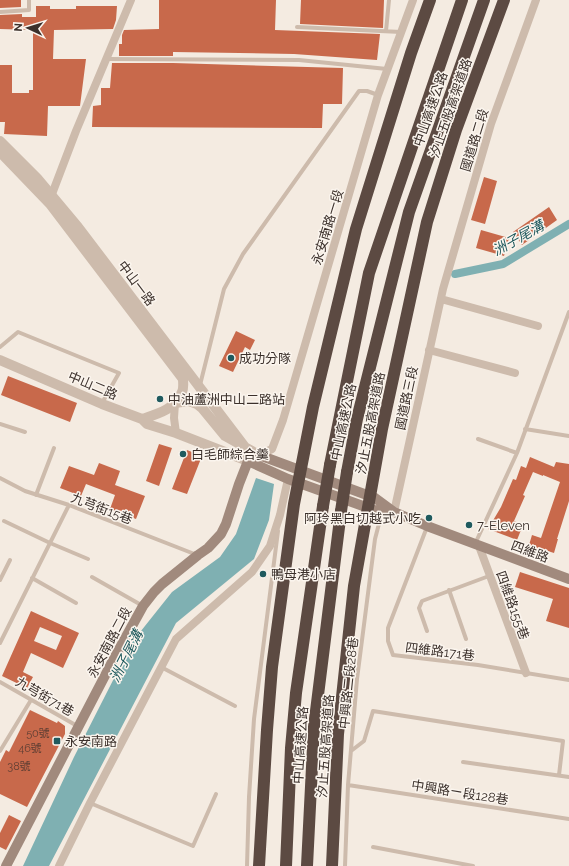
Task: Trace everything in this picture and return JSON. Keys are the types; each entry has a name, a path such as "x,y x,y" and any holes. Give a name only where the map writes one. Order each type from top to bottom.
{"highway":[{"path":"259,866 272,667 294,504 313,407 356,229 411,54 430,0"},
{"name":"中山高速公路","path":"286,866 291,748 296,693 330,465 370,273 462,0"},
{"name":"中山高速公路","path":"307,866 314,727 341,511 357,418 409,212 484,0"},
{"name":"汐止五股高架道路","path":"332,866 338,734 354,586 382,429 427,222 456,130 504,0"}],"main road":[{"path":"248,461 259,455"},
{"name":"四維路","path":"259,455 375,498 394,512 427,526 569,579"},
{"name":"四維路","path":"248,461 288,479 374,510 394,512"},
{"name":"永安南路二段","path":"6,866 111,664 143,606 158,588 208,548 221,534 226,524 248,461"}],"street":[{"path":"52,194 76,130 132,0"},
{"name":"永安南路一段","path":"259,455 272,449 283,420 378,95 412,0"},
{"name":"國道路二段","path":"443,289 491,124 536,0"},
{"name":"中山一路","path":"0,141 52,194 245,447"},
{"name":"中山一路","path":"0,152 50,204 183,379 183,391 175,403"},
{"name":"國道路三段","path":"394,512 443,289"},
{"path":"440,299 538,326"},
{"path":"429,350 515,373"},
{"name":"中山二路","path":"0,360 102,404 142,419 147,424 248,461"},
{"name":"中山一路","path":"175,403 190,401 197,404 225,436 259,455"},
{"path":"142,419 162,412 175,403"},
{"path":"175,403 174,418 176,434"},
{"path":"59,866 90,803 176,639 252,572 270,546 280,515 288,479"},
{"name":"四維路155巷","path":"477,545 526,673"}],"lane":[{"path":"0,12 29,10 29,0"},
{"path":"386,31 389,0"},
{"path":"297,27 401,32"},
{"path":"107,59 299,60 387,69"},
{"path":"199,386 224,290 243,254 359,92 367,91 378,95"},
{"path":"477,545 517,453 569,312"},
{"path":"0,347 18,332 119,373 102,404"},
{"path":"0,424 25,432"},
{"path":"525,429 569,436"},
{"path":"478,439 517,453"},
{"path":"36,495 54,448"},
{"name":"九芎街15巷","path":"0,478 25,491 69,505 198,555"},
{"path":"0,643 69,505"},
{"name":"中興路二段28巷","path":"345,866 348,785 351,751 375,539 381,516 394,512"},
{"path":"247,866 249,797 254,718 280,515"},
{"path":"4,520 50,543 88,559"},
{"name":"四維路171巷","path":"427,526 388,628 388,641 393,655 478,665 526,673"},
{"path":"0,580 10,560"},
{"path":"427,631 419,608 422,601 489,576"},
{"path":"92,577 143,606"},
{"path":"32,578 76,602"},
{"path":"449,590 466,639"},
{"path":"161,667 235,706"},
{"path":"526,673 569,680"},
{"name":"九芎街71巷","path":"0,682 79,727"},
{"path":"0,751 31,700"},
{"path":"351,751 364,741 374,711 563,741 559,775"},
{"path":"463,762 569,777"},
{"name":"中興路ㄧ段128巷","path":"348,785 569,819"},
{"path":"90,803 193,846 216,794"},
{"path":"373,847 461,865 473,866"}],"water":[{"path":"256,478 274,484 269,520 254,559 176,623 49,866 23,866 74,757 133,641 172,592 220,557 236,534"}],"building":[{"path":"0,0 21,0 21,7 0,8"},
{"path":"159,0 276,0 275,30 380,34 377,60 294,54 173,52 173,56 119,56 119,44 122,44 122,35 124,30 159,29"},
{"path":"301,0 384,0 383,28 300,24"},
{"path":"36,6 50,6 50,9 76,9 76,6 117,6 116,20 113,29 54,30 53,59 86,59 80,106 48,106 47,136 4,134 5,122 0,122 0,65 12,65 12,93 29,93 29,90 33,90 33,30 0,29 0,15 22,14 22,17 36,17"},
{"path":"112,63 173,63 343,68 342,104 323,104 322,128 92,127 93,106 101,105 101,88 110,88"},
{"path":"484,177 497,181 485,224 471,220"},
{"path":"549,207 557,220 522,245 513,232"},
{"path":"481,230 509,238 504,256 476,248"},
{"name":"成功分隊","path":"236,331 255,340 250,350 245,347 233,372 219,366"},
{"path":"8,376 77,403 70,422 1,395"},
{"path":"159,444 172,448 159,486 146,481"},
{"path":"187,450 202,456 187,494 172,489"},
{"path":"530,457 554,467 556,462 569,464 569,501 554,553 529,545 532,535 541,538 560,482 543,475 533,472 523,495 525,496 514,521 516,522 514,527 521,530 517,540 488,529 501,507 513,479 516,480 521,466 526,468"},
{"path":"99,463 120,471 115,485 145,496 136,519 110,509 115,495 86,484 81,496 60,488 69,466 94,475"},
{"path":"520,572 569,588 569,628 546,621 553,599 515,587"},
{"path":"31,611 79,633 63,668 31,653 23,672 33,677 27,688 2,676","holes":["40,627 62,636 56,650 34,641"]},
{"path":"30,710 57,723 58,721 65,726 65,734 27,807 0,794 0,762 6,750 9,752"},
{"path":"9,815 21,821 6,850 0,847 0,833"}],"waterway":[{"name":"洲子尾溝","path":"455,274 503,264 569,224"}],"place":[{"name":"成功分隊","path":"231,358"},
{"name":"中油蘆洲中山二路站","path":"160,399"},
{"name":"白毛師綜合羹","path":"183,454"},
{"name":"阿玲黑白切越式小吃","path":"429,518"},
{"name":"7-Eleven","path":"469,525"},
{"name":"鴨母港小店","path":"263,574"},
{"name":"永安南路","path":"57,741"}]}
